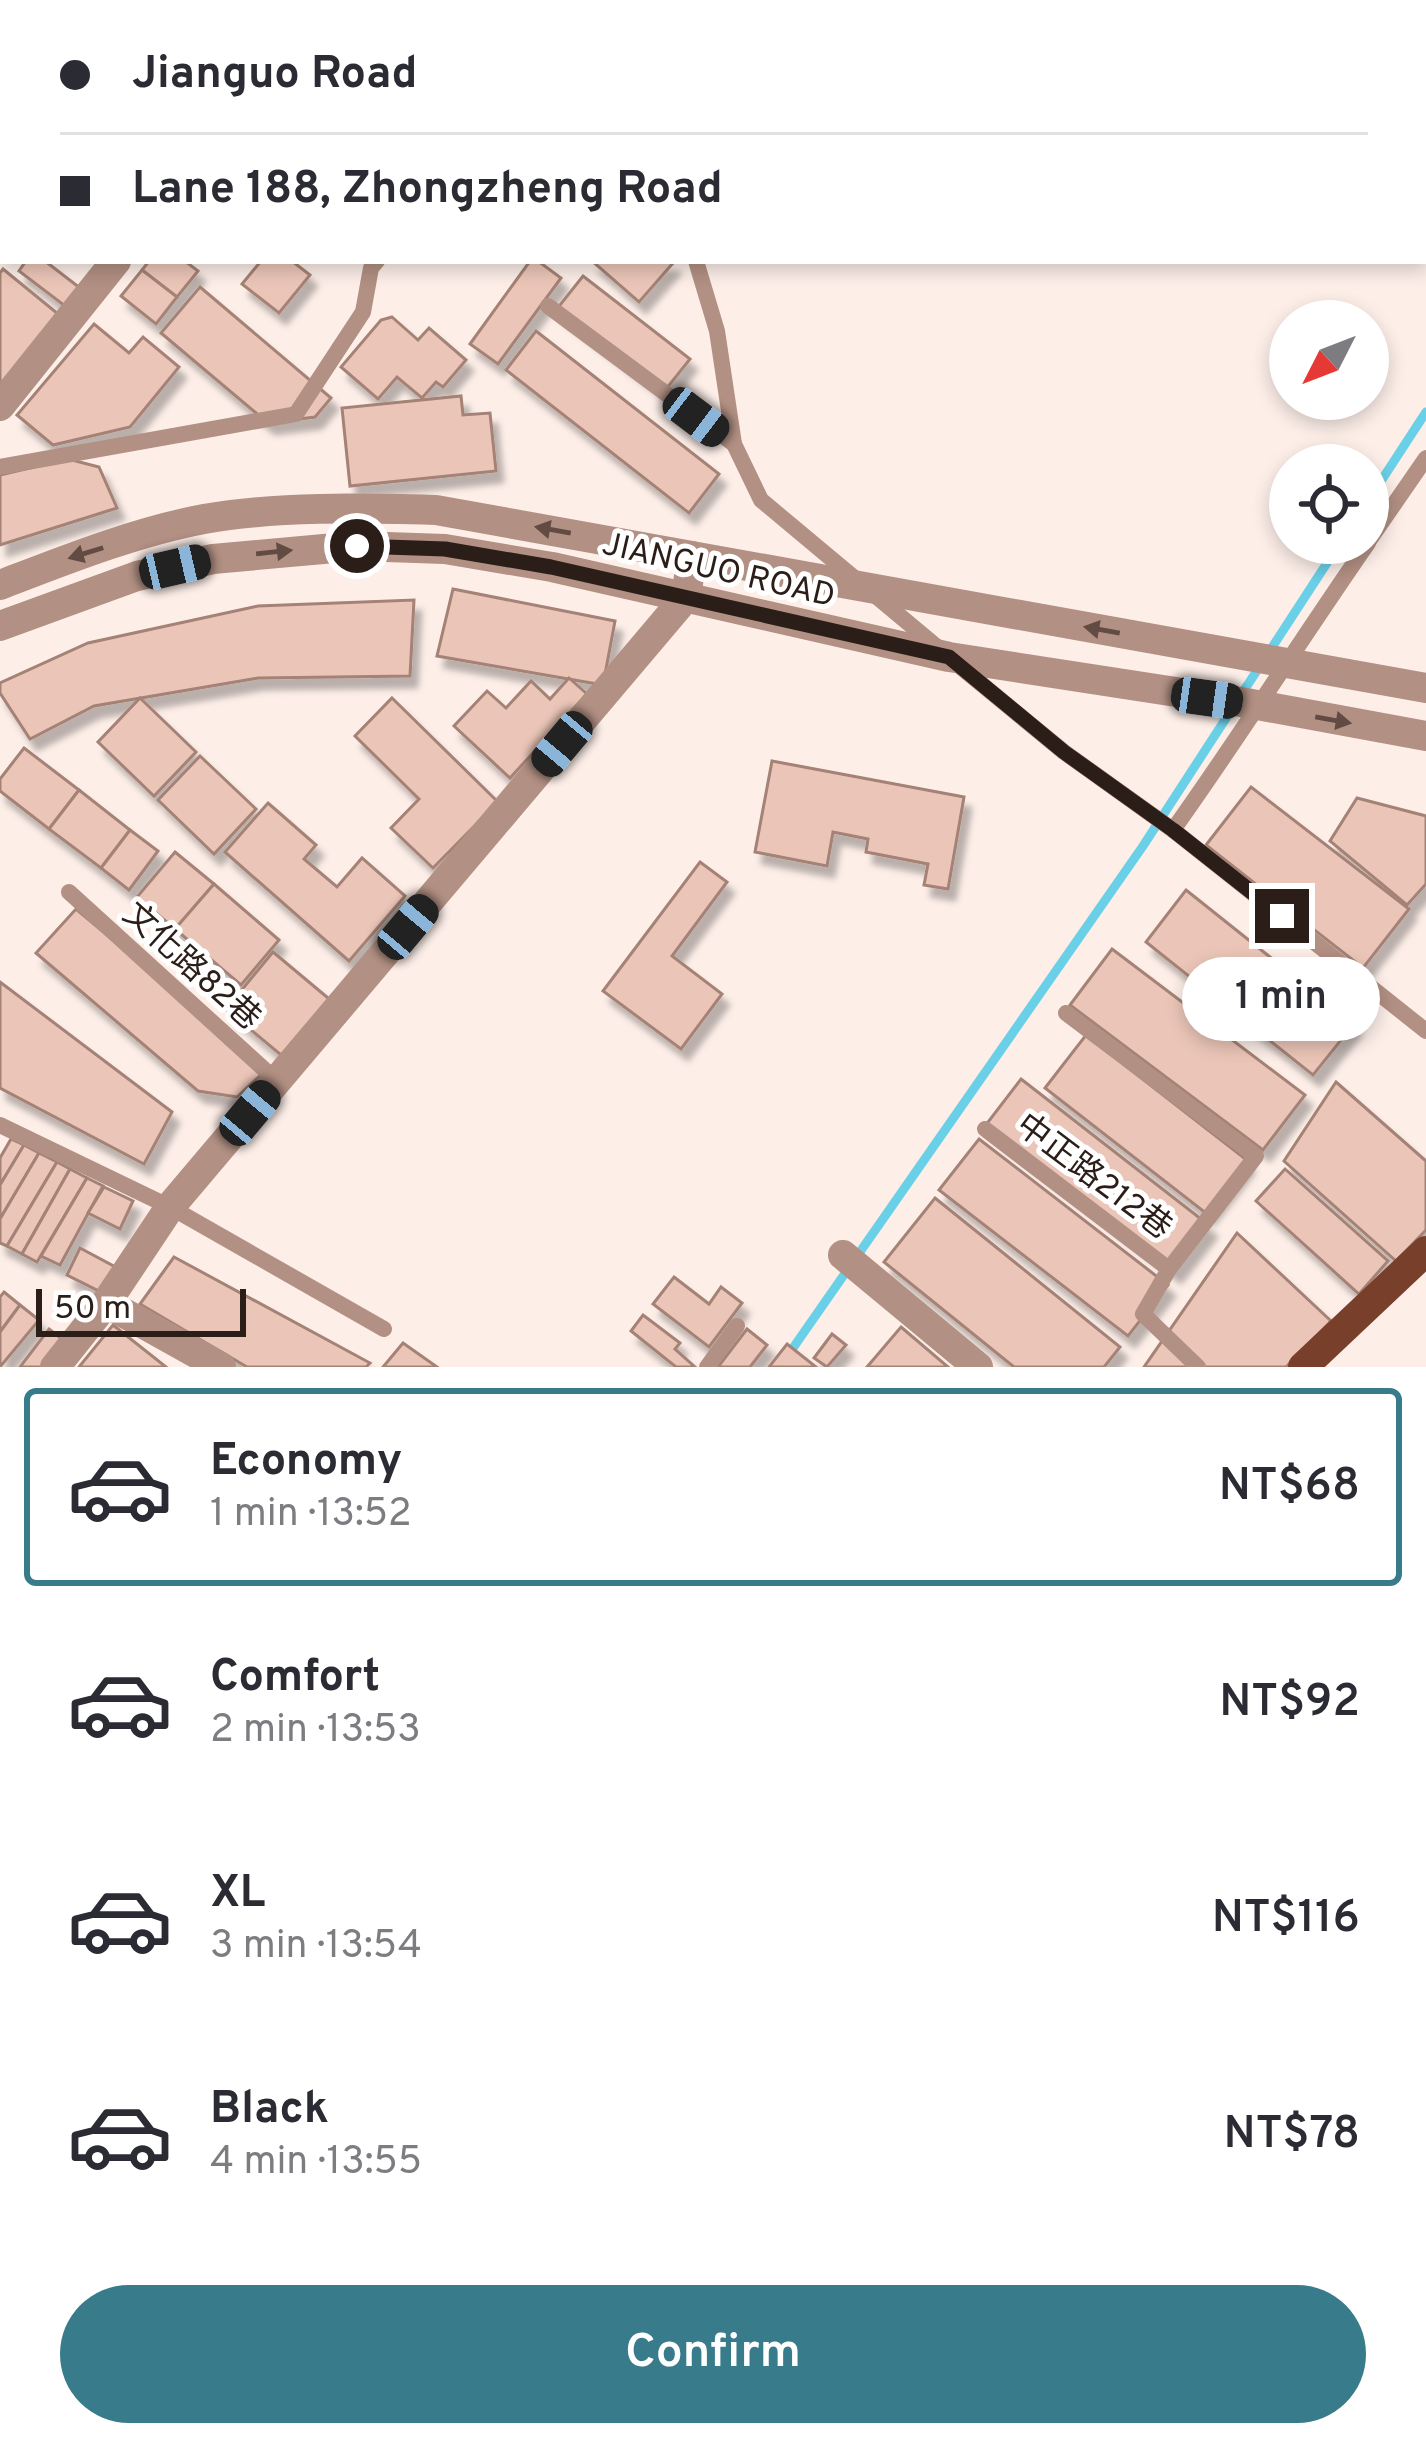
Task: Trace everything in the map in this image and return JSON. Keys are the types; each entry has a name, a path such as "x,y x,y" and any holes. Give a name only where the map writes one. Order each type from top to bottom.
{"main road":[{"path":"1303,1367 1426,1251"}],"street":[{"path":"0,406 114,264"},
{"name":"JIANGUO ROAD","path":"0,585 63,560 202,520 312,511 436,510 1426,688"},
{"name":"JIANGUO ROAD","path":"0,626 137,576 213,559 357,546 445,549 551,567 949,657 1426,736"},
{"path":"55,1367 106,1303 170,1207 686,597 692,556"},
{"path":"843,1255 978,1367"},
{"path":"106,1303 220,1367"}],"lane":[{"path":"0,467 296,414 363,312 374,264"},
{"path":"697,264 717,331 734,445 761,500 1064,752 1173,830 1426,1031"},
{"path":"548,306 734,445"},
{"path":"1389,512 1426,458"},
{"path":"1173,830 1251,705 1353,564"},
{"name":"文化路82巷","path":"69,892 277,1082"},
{"name":"中正路212巷","path":"1066,1013 1256,1156 1169,1269 1143,1314 1198,1367"},
{"path":"0,1125 170,1207 384,1328"},
{"name":"中正路212巷","path":"985,1129 1169,1269"},
{"path":"707,1367 736,1326"}],"building":[{"path":"24,264 49,264 80,288 65,306 19,271"},
{"path":"147,264 189,264 198,271 177,297 142,270"},
{"path":"259,264 296,264 310,275 279,313 242,284"},
{"path":"528,264 542,264 561,278 498,364 470,344"},
{"path":"595,264 672,264 639,302"},
{"path":"3,269 63,318 0,394 0,273"},
{"path":"142,270 177,297 156,324 121,296"},
{"path":"583,276 690,359 663,393 556,310"},
{"path":"200,287 331,398 315,417 268,423 161,333"},
{"path":"392,317 418,340 429,328 466,360 443,387 436,382 422,398 397,377 378,399 341,367 381,320"},
{"path":"94,324 129,353 143,337 179,367 130,427 53,445 17,415"},
{"path":"536,331 719,474 689,513 506,370"},
{"path":"461,396 463,415 490,413 496,471 350,486 342,408"},
{"path":"68,459 99,467 117,508 0,545 0,475"},
{"path":"453,589 615,621 603,685 437,656"},
{"path":"414,600 410,676 258,678 94,706 30,739 0,693 0,683 88,643 258,606"},
{"path":"569,678 587,694 510,778 454,726 487,691 506,708 531,681 550,699"},
{"path":"140,698 196,752 154,796 98,742"},
{"path":"392,698 498,802 433,868 391,828 419,799 355,736"},
{"path":"24,748 79,790 49,829 0,791 0,779"},
{"path":"200,756 256,809 214,854 158,800"},
{"path":"772,761 964,797 948,889 924,885 928,864 866,852 868,839 833,832 827,866 755,852"},
{"path":"1251,787 1409,909 1363,968 1206,845"},
{"path":"79,790 130,830 101,868 49,829"},
{"path":"1357,798 1426,816 1426,884 1407,905 1330,841"},
{"path":"268,803 316,845 304,859 337,887 362,858 405,896 349,961 225,852"},
{"path":"130,830 158,851 129,890 101,868"},
{"path":"175,852 214,884 175,929 137,897"},
{"path":"700,862 727,882 672,956 722,994 681,1049 603,991"},
{"path":"214,884 279,940 241,985 175,929"},
{"path":"1186,890 1354,1024 1313,1075 1146,942"},
{"path":"76,909 267,1069 237,1097 198,1091 36,953"},
{"path":"1112,949 1305,1095 1263,1150 1070,1005"},
{"path":"273,952 334,1003 287,1060 226,1009"},
{"path":"0,982 172,1112 144,1164 0,1088"},
{"path":"1086,1035 1248,1161 1207,1214 1045,1088"},
{"path":"1021,1079 1210,1226 1174,1272 985,1126"},
{"path":"1336,1082 1426,1161 1426,1230 1396,1261 1284,1161"},
{"path":"11,1139 24,1145 0,1185 0,1158"},
{"path":"979,1139 1168,1285 1128,1336 939,1190"},
{"path":"24,1145 39,1153 0,1219 0,1185"},
{"path":"39,1153 57,1162 7,1246 0,1243 0,1219"},
{"path":"57,1162 70,1169 22,1254 7,1246"},
{"path":"70,1169 87,1178 37,1262 22,1254"},
{"path":"1285,1169 1388,1261 1359,1294 1256,1201"},
{"path":"87,1178 103,1186 60,1265 41,1256"},
{"path":"104,1187 133,1201 120,1229 88,1213"},
{"path":"935,1198 1120,1347 1104,1367 1014,1367 884,1262"},
{"path":"1237,1233 1331,1321 1286,1367 1144,1367"},
{"path":"80,1248 123,1271 105,1294 67,1275"},
{"path":"174,1257 370,1363 366,1367 247,1367 140,1304"},
{"path":"674,1277 709,1304 721,1287 742,1303 709,1347 653,1304"},
{"path":"4,1292 20,1305 0,1332 0,1297"},
{"path":"20,1305 39,1320 0,1367 0,1332"},
{"path":"643,1315 680,1343 675,1349 695,1367 676,1367 631,1331"},
{"path":"113,1325 166,1367 79,1367"},
{"path":"901,1327 948,1367 867,1367"},
{"path":"49,1329 67,1343 48,1367 20,1367"},
{"path":"747,1329 767,1345 750,1367 718,1367"},
{"path":"832,1334 846,1345 827,1367 814,1358"},
{"path":"403,1343 437,1367 383,1367"},
{"path":"787,1344 816,1367 769,1367"}],"waterway":[{"path":"1389,469 1426,412"},
{"path":"1241,695 1326,564"},
{"path":"786,1358 1143,846 1232,709"}],"route":[{"path":"357,546 445,549 551,567 949,657 1064,752 1282,916"}]}
